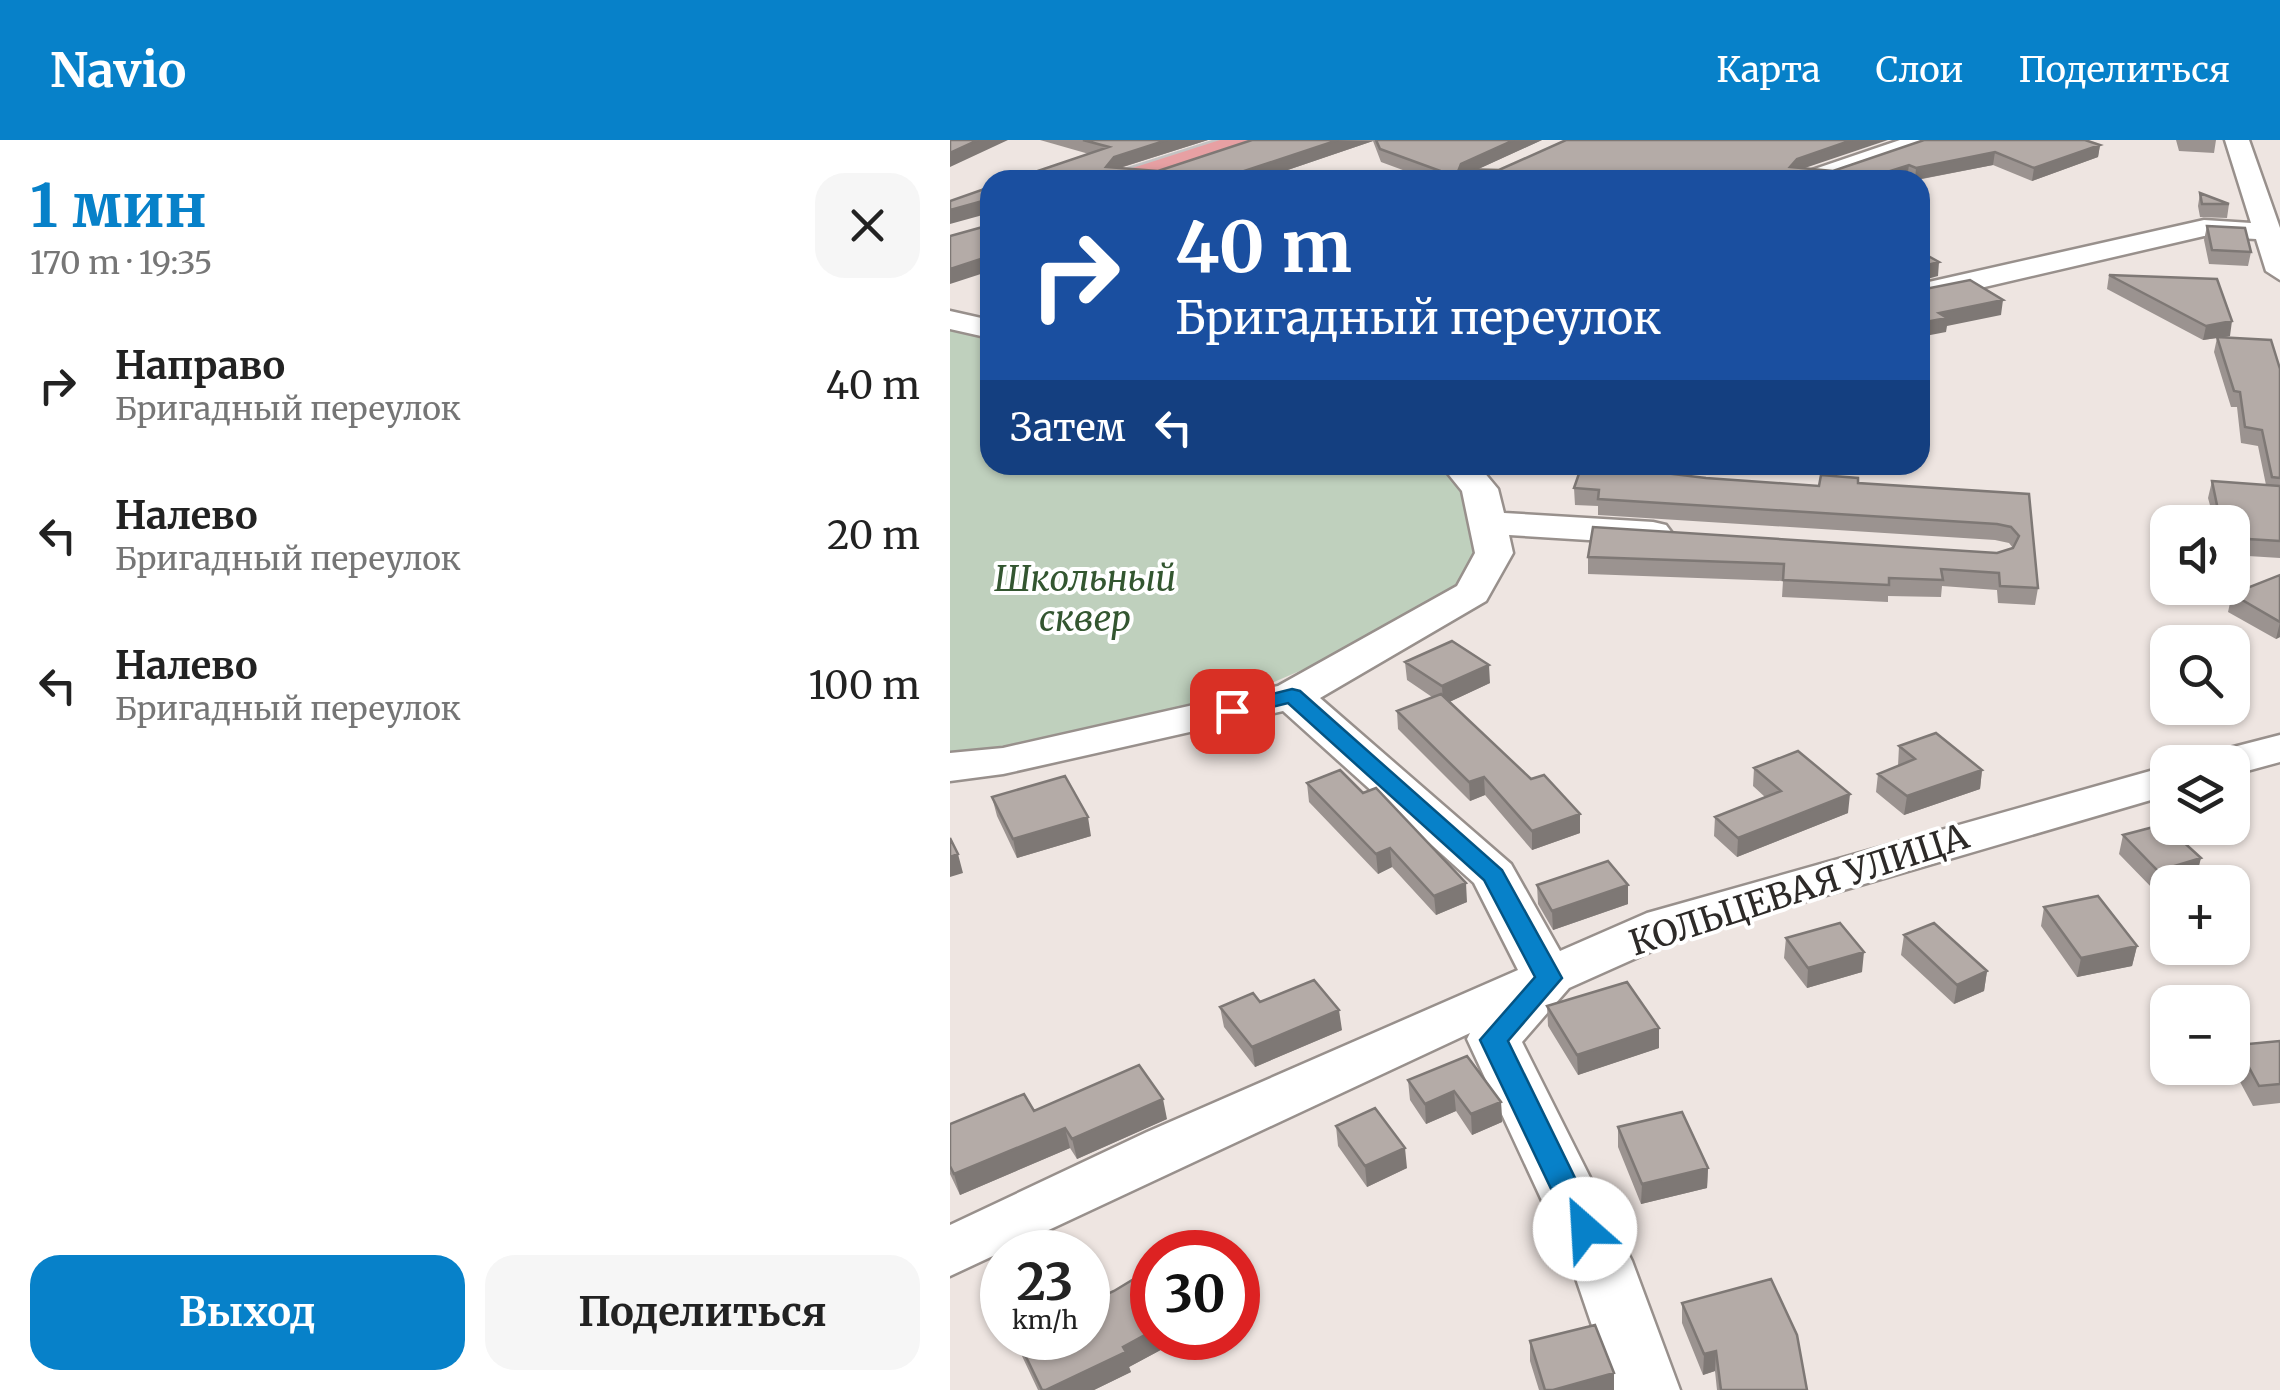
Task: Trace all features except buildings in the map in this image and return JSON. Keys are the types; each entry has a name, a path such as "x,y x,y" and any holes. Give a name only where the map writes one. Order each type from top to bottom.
{"main road":[{"path":"1158,170 1250,140"}],"street":[{"path":"1836,170 1924,140"},
{"path":"2237,140 2280,271"},
{"path":"1930,291 2204,228 2269,232"},
{"path":"950,320 980,327"},
{"path":"950,767 1003,761 1292,696 1472,593 1494,553 1480,488 1468,475"},
{"path":"1489,523 1684,535"},
{"path":"1292,696 1494,875 1549,978 1494,1040 1601,1261 1647,1390"},
{"path":"2250,756 2280,748"},
{"name":"КОЛЬЦЕВАЯ УЛИЦА","path":"950,1252 1167,1147 1666,925 2150,785"}],"green space":[{"name":"Школьный сквер","path":"950,330 980,335 980,475 1452,475 1468,492 1479,525 1474,566 1458,594 1407,625 1274,682 1089,738 950,755"}],"route":[{"path":"1232,711 1292,696 1494,875 1549,978 1494,1040 1585,1229"}]}
